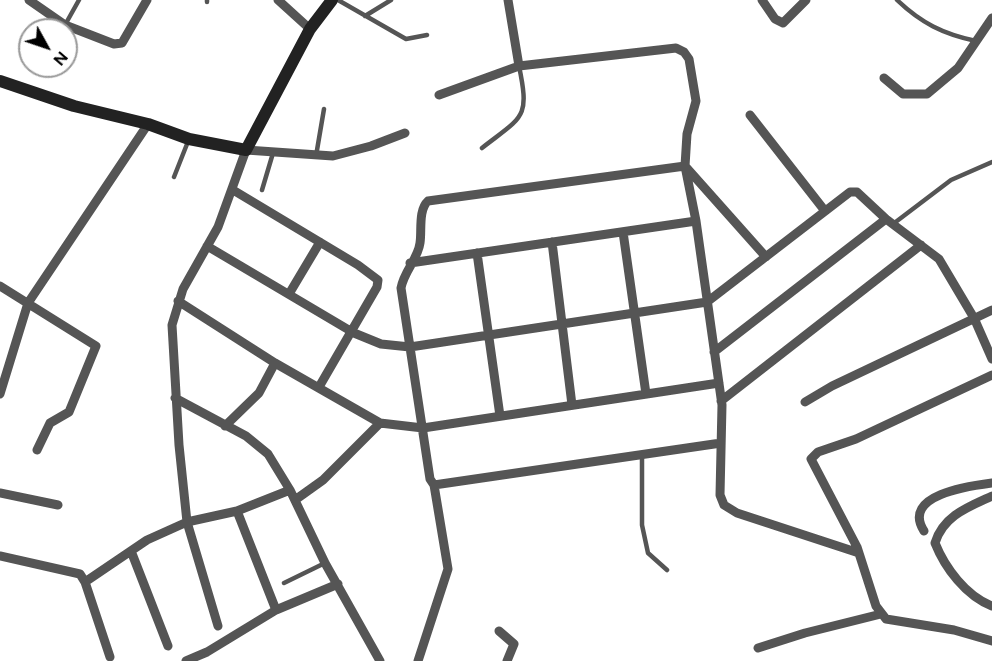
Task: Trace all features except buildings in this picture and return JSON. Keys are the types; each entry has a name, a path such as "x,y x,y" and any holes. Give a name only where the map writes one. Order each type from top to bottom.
{"street":[{"path":"29,0 55,18"},
{"path":"78,30 114,44 122,44 147,0"},
{"path":"278,0 310,29"},
{"path":"508,0 519,66"},
{"path":"762,0 775,19 783,22 807,0"},
{"path":"218,626 187,522 175,398 172,325 178,300 233,190 246,150 310,29 331,1"},
{"path":"884,78 903,94 927,94 951,75 992,18"},
{"path":"439,95 519,66 676,48 684,52 689,59 696,101 687,134 685,166 696,221 722,401 720,495 728,509 859,553"},
{"path":"0,81 74,106 148,124 189,139 246,150 333,156 371,146 405,132"},
{"path":"750,115 825,211"},
{"path":"0,394 28,303 148,124"},
{"path":"685,166 766,257"},
{"path":"418,661 448,569 434,485 430,482 401,288 410,263 419,248 423,208 428,201 685,166"},
{"path":"233,190 378,280 377,287 319,387"},
{"path":"207,246 352,332 381,344 410,347 707,303 853,191 861,194 889,221 942,263 974,318 992,359"},
{"path":"410,263 696,221"},
{"path":"714,352 889,221"},
{"path":"623,232 646,394"},
{"path":"289,294 320,242"},
{"path":"552,242 572,405"},
{"path":"722,401 921,245"},
{"path":"477,253 500,416"},
{"path":"0,286 96,346 69,412 50,423 37,450"},
{"path":"178,300 275,363 381,423 423,428 718,383"},
{"path":"805,402 832,386 992,310"},
{"path":"225,426 259,393 275,363"},
{"path":"992,375 867,434 814,456 812,465 859,553 882,614 892,622 954,630 992,641"},
{"path":"175,398 246,436 268,454 290,490 325,563 380,661"},
{"path":"295,500 323,480 381,423"},
{"path":"434,485 721,443"},
{"path":"924,531 918,520 920,510 932,499 962,487 992,483"},
{"path":"85,582 147,540 187,522 237,511 290,490"},
{"path":"0,493 58,506"},
{"path":"992,496 960,512 947,522 939,530 935,543 948,568 962,584 972,595 992,606"},
{"path":"237,511 276,610"},
{"path":"131,551 168,646"},
{"path":"0,556 80,574 85,582 110,657"},
{"path":"186,661 207,652 276,610 338,584"},
{"path":"758,648 805,633 882,614"},
{"path":"499,631 514,644 507,661"}],"lane":[{"path":"69,18 79,0"},
{"path":"365,16 391,0"},
{"path":"897,0 917,19 946,35 976,41"},
{"path":"331,1 365,16 406,39 427,35"},
{"path":"482,148 518,120 524,110 525,98 519,66"},
{"path":"316,156 324,109"},
{"path":"174,177 189,139"},
{"path":"262,190 273,153"},
{"path":"889,221 951,180 992,162"},
{"path":"642,455 642,525 648,553 667,570"},
{"path":"284,583 325,563"}]}
